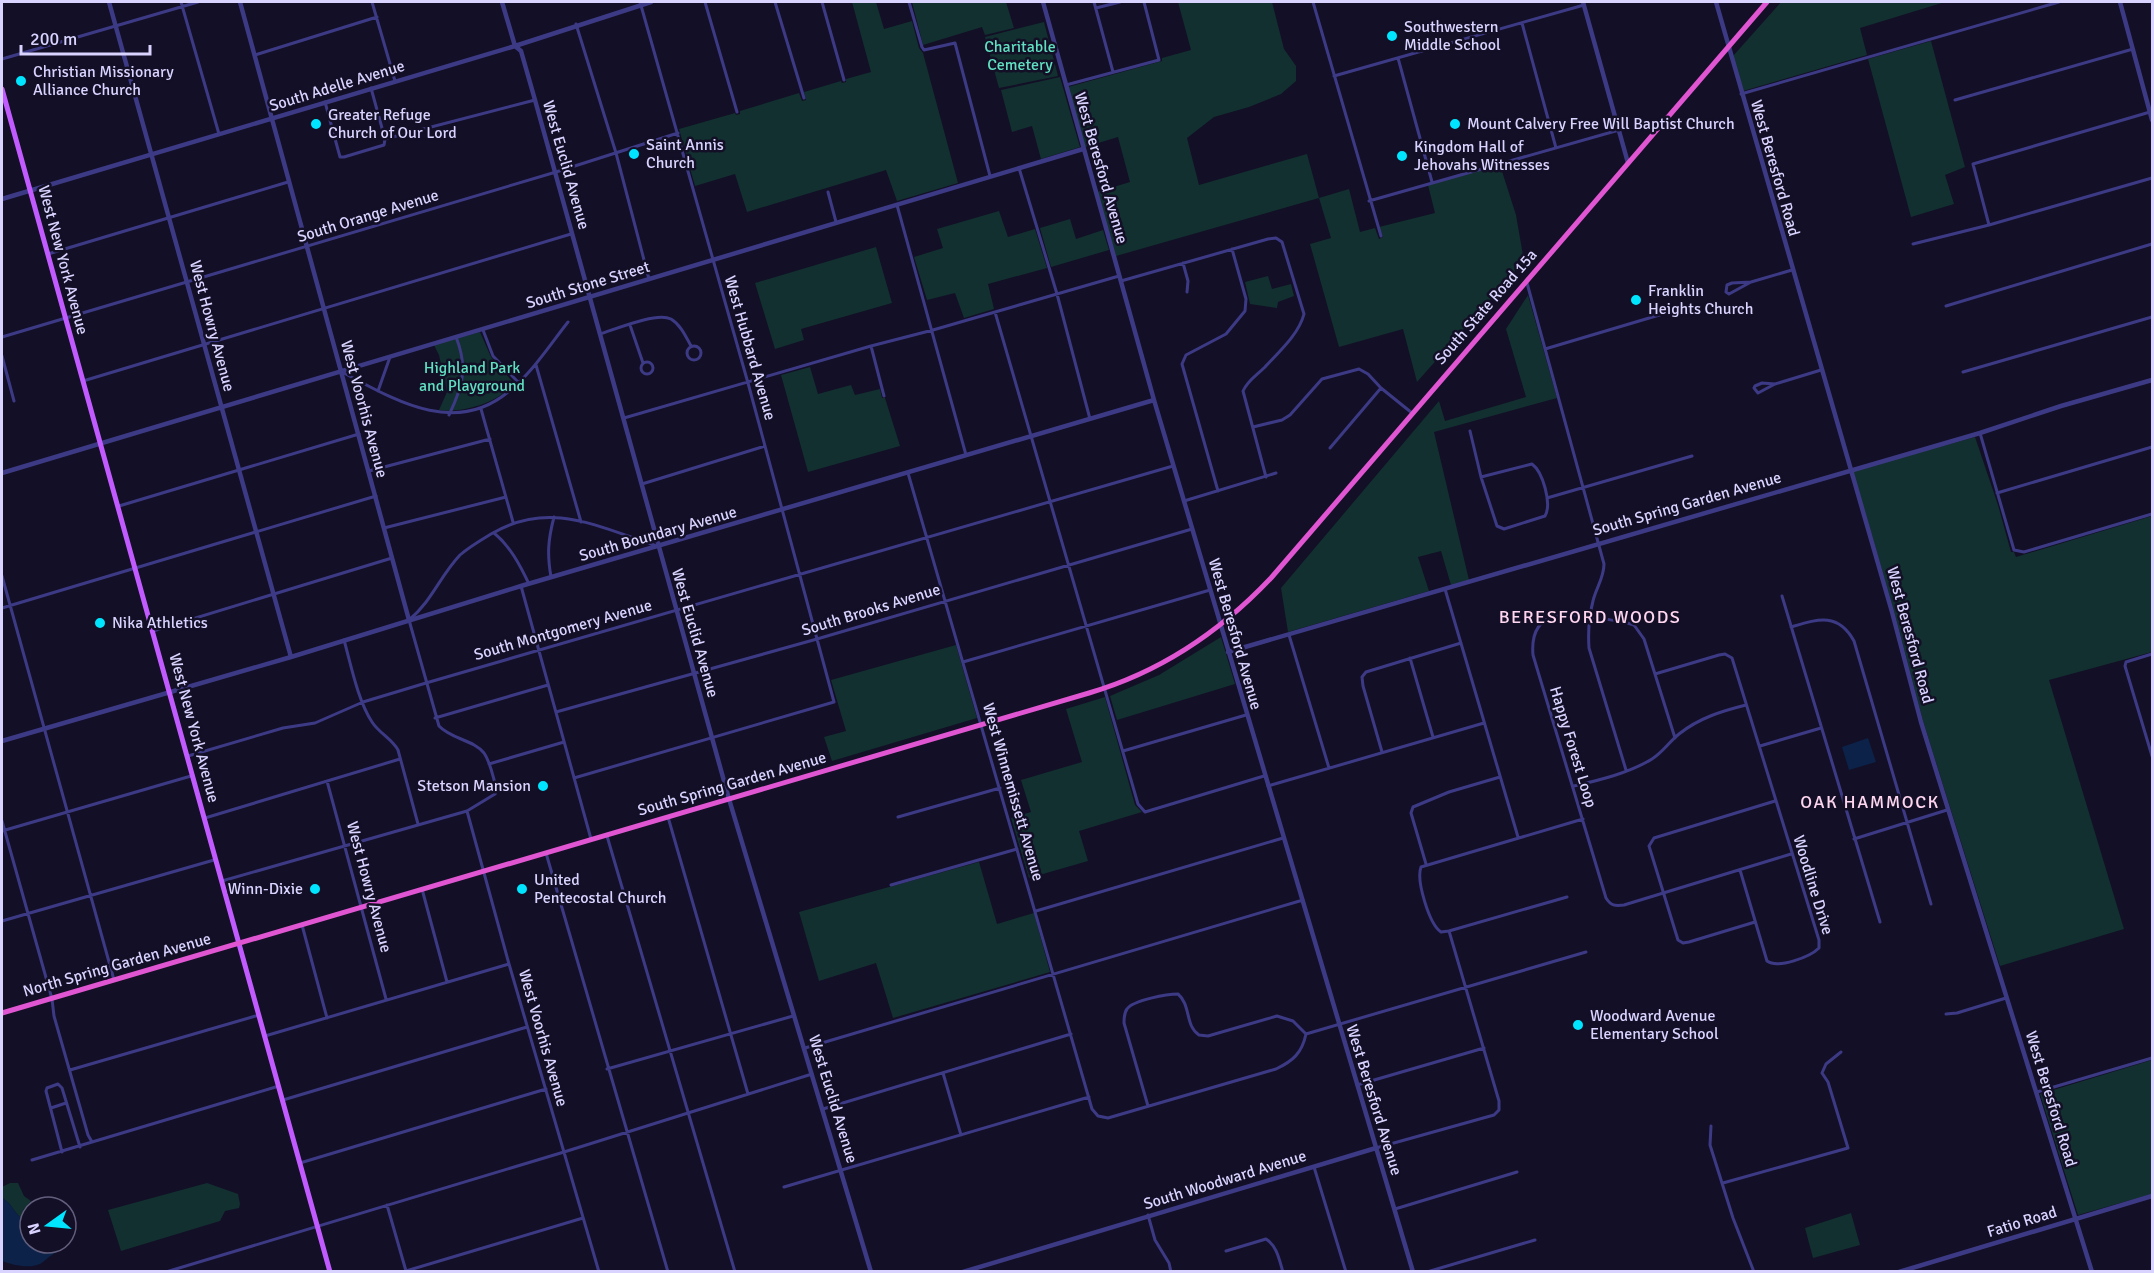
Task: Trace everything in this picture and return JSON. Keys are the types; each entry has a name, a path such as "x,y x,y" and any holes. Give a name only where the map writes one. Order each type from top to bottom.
{"highway":[{"name":"South State Road 15a","path":"1221,625 1271,578 1767,2"},
{"name":"South Spring Garden Avenue","path":"239,943 1105,688 1143,673 1172,658 1221,625"},
{"name":"North Spring Garden Avenue","path":"2,1014 239,943"}],"main road":[{"name":"West New York Avenue","path":"2,90 330,1272"}],"street":[{"name":"West Howry Avenue","path":"110,2 291,657"},
{"path":"181,2 219,134"},
{"path":"2,59 198,2"},
{"name":"West Voorhis Avenue","path":"240,2 435,718"},
{"path":"372,2 395,81"},
{"name":"West Euclid Avenue","path":"502,2 515,46 521,51 729,799 871,1272"},
{"name":"South Adelle Avenue","path":"2,199 515,46 640,3 651,2"},
{"path":"705,2 737,112"},
{"path":"775,2 804,98"},
{"path":"822,2 844,80"},
{"path":"909,2 924,50 955,43 990,176"},
{"name":"West Beresford Avenue","path":"1042,2 1173,466 1413,1272"},
{"path":"1094,2 1113,73"},
{"path":"1096,8 1120,2"},
{"path":"1065,85 1160,60 1144,2"},
{"path":"1313,2 1381,236"},
{"name":"West Beresford Road","path":"1716,2 1892,612 1921,722 2092,1272"},
{"path":"1741,94 2059,2"},
{"path":"2120,2 2152,120"},
{"name":"West Hubbard Avenue","path":"640,3 748,383 834,702 712,737"},
{"path":"1334,76 1522,23 1583,3 1628,163"},
{"path":"255,55 377,17"},
{"path":"1522,23 1556,148"},
{"path":"576,24 616,153 649,279"},
{"path":"1955,100 2133,49"},
{"path":"1398,58 1432,182"},
{"path":"324,102 340,157 384,145 385,139 371,88"},
{"path":"385,139 535,100"},
{"path":"1989,225 1973,164 2150,112"},
{"path":"1369,201 1619,130"},
{"name":"South Orange Avenue","path":"2,337 555,172 678,133"},
{"name":"South Stone Street","path":"2,473 1083,148"},
{"path":"1019,168 1057,294 1090,419"},
{"path":"1913,244 1989,225 2152,178"},
{"path":"48,254 290,182"},
{"path":"828,192 837,222"},
{"path":"897,204 966,455"},
{"path":"83,381 573,233"},
{"path":"624,418 1057,294 1276,238 1282,242 1304,314 1301,325 1263,368 1247,382 1243,391 1266,477"},
{"path":"1946,306 2152,244"},
{"path":"1218,491 1182,364 1186,355 1226,334 1245,311 1246,299 1232,249"},
{"path":"1183,263 1188,281 1187,292"},
{"path":"1751,282 1734,293 1726,292 1727,285 1732,283 1751,282 1792,270"},
{"path":"1526,281 1600,543 1604,572 1592,603 1588,633 1589,648 1626,770"},
{"path":"995,312 1138,804 1144,812 1264,776"},
{"path":"1545,349 1666,313"},
{"path":"600,334 658,317 670,319 679,326 691,346"},
{"path":"1963,372 2152,317"},
{"path":"342,372 411,405 449,415 481,408 508,392 536,364 568,322"},
{"path":"630,325 643,363 641,367 643,372 647,374 653,372 651,362 643,363"},
{"path":"482,329 493,356 518,382"},
{"path":"449,415 459,393 464,369 456,337"},
{"path":"691,346 698,346 701,350 697,359 690,358 688,354 691,346"},
{"path":"871,346 884,396"},
{"path":"2,356 14,401"},
{"path":"378,391 390,357"},
{"path":"536,364 581,522"},
{"path":"1253,427 1278,421 1290,415 1322,379 1359,369 1368,374 1412,413"},
{"path":"1775,384 1762,383 1754,388 1758,393 1775,384 1821,370"},
{"name":"South Spring Garden Avenue","path":"1228,652 1980,433 2061,406 2152,380"},
{"path":"1330,448 1382,388"},
{"name":"South Boundary Avenue","path":"2,741 1154,400"},
{"path":"481,408 513,522"},
{"path":"1470,431 1481,477 1494,522 1500,528 1545,516 1548,512 1539,472 1532,464 1481,477"},
{"path":"1980,433 2014,550 2024,552 2152,514"},
{"path":"118,507 359,434"},
{"path":"369,471 490,439"},
{"path":"642,484 765,446"},
{"path":"1997,493 2152,447"},
{"path":"1546,498 1692,456"},
{"name":"South Montgomery Avenue","path":"188,756 282,728 315,723 363,702 426,683 1173,466"},
{"name":"West Winnemissett Avenue","path":"908,472 1092,1109 1098,1116 1108,1118 1148,1106"},
{"path":"1184,501 1276,473"},
{"path":"2,608 375,496"},
{"path":"384,528 506,497"},
{"path":"551,578 547,558 554,517"},
{"path":"409,620 423,609 461,555 513,522 554,517 581,522 658,547"},
{"name":"South Brooks Avenue","path":"556,712 817,639 1192,529"},
{"path":"494,532 513,555 529,584"},
{"path":"153,631 392,558"},
{"path":"2,576 114,980"},
{"path":"520,586 591,839"},
{"path":"1445,589 1518,837"},
{"path":"963,662 1210,590"},
{"path":"1782,596 1880,922"},
{"name":"Happy Forest Loop","path":"1675,738 1644,639 1634,625 1560,614 1552,616 1537,629 1533,639 1533,655 1606,898 1610,904 1624,905 1791,854"},
{"path":"1791,627 1818,619 1838,623 1849,632 1854,641 1931,904"},
{"path":"1289,634 1329,768"},
{"path":"344,640 363,702 373,724 395,744 418,824"},
{"path":"1382,752 1362,677 1372,669 1461,643"},
{"path":"2152,654 2126,662 2152,756"},
{"name":"Woodline Drive","path":"1655,674 1719,655 1730,655 1736,668 1819,940 1819,948 1814,954 1777,965 1767,961 1740,870"},
{"path":"1410,658 1433,737"},
{"path":"222,881 467,811 492,797 496,790 484,753 446,733 435,718 548,685"},
{"path":"1574,786 1637,767 1659,754 1675,738 1699,720 1746,705"},
{"path":"1123,751 1246,715"},
{"path":"1268,786 1485,723"},
{"path":"1760,746 1821,728"},
{"path":"574,778 712,737"},
{"path":"489,764 564,742"},
{"path":"205,818 400,759"},
{"path":"3,830 193,776"},
{"path":"1426,864 1411,813 1413,807 1500,777"},
{"name":"West Howry Avenue","path":"327,781 387,1000"},
{"path":"898,818 1000,788"},
{"path":"1755,922 1683,943 1678,940 1649,846 1654,838 1776,801"},
{"path":"1854,839 1949,810"},
{"name":"West Voorhis Avenue","path":"467,811 599,1272"},
{"path":"668,817 748,1094"},
{"path":"1567,897 1442,932 1432,923 1419,879 1421,867 1426,864 1582,819"},
{"path":"2,820 69,1070 88,1135 93,1142"},
{"path":"606,835 735,1272"},
{"path":"1036,911 1283,838"},
{"path":"891,885 1017,849"},
{"path":"546,853 607,1069 668,1272"},
{"path":"2,921 216,860"},
{"path":"422,889 447,982"},
{"path":"805,1048 1303,900"},
{"path":"302,925 327,1018"},
{"path":"1357,1085 1484,1048 1449,931"},
{"path":"1306,1034 1586,952"},
{"path":"265,1036 509,964"},
{"path":"1178,994 1185,1003 1192,1027 1200,1035 1208,1036 1277,1016 1293,1021 1306,1034 1301,1050 1294,1059 1276,1069 1148,1106 1124,1023 1124,1015 1127,1008 1133,1004 1178,994"},
{"path":"1946,1014 1957,1014 2008,998"},
{"path":"69,1070 259,1015"},
{"path":"607,1069 795,1016"},
{"path":"282,1100 527,1027"},
{"path":"823,1108 1071,1034"},
{"name":"South Woodward Avenue","path":"963,1272 1148,1215 1494,1115 1499,1110 1499,1101 1484,1048"},
{"path":"1723,1183 1848,1148 1828,1082 1822,1073 1826,1064 1841,1052"},
{"path":"2037,1092 2152,1058"},
{"path":"942,1073 961,1135"},
{"path":"166,1272 564,1152 812,1074"},
{"path":"62,1152 46,1091 47,1088 58,1084 62,1088 80,1147"},
{"path":"32,1160 279,1086"},
{"path":"300,1163 546,1089"},
{"path":"784,1187 1089,1097"},
{"path":"51,1108 67,1103"},
{"path":"1711,1126 1710,1145 1733,1218 1754,1272"},
{"path":"1314,1166 1346,1272"},
{"path":"1395,1209 1517,1172"},
{"name":"Fatio Road","path":"1899,1272 2152,1196"},
{"path":"387,1205 406,1271 583,1218"},
{"path":"1148,1215 1155,1240 1172,1272"},
{"path":"1226,1251 1266,1239 1276,1250 1282,1272"},
{"path":"1427,1272 1535,1240"}],"green space":[{"path":"852,2 876,2 884,29 912,21 919,48 923,53 958,183 897,201 886,170 747,212 735,174 695,186 679,129 735,113 740,114 740,111 799,93 802,101 806,100 804,92 841,81 846,82 846,79 871,72"},
{"path":"912,2 1006,2 1014,28 985,35 982,27 923,45"},
{"path":"1178,2 1272,2 1284,49 1296,66 1296,81 1281,94 1249,107 1214,117 1187,138 1199,185 1307,154 1319,198 1116,256 1097,192 1130,182 1118,137 1085,147 1068,87 1162,61 1162,58 1191,50"},
{"path":"1781,2 1945,2 1860,28 1867,55 1743,91 1733,56"},
{"name":"Charitable Cemetery","path":"1044,22 1058,76 999,88 985,37"},
{"path":"1931,41 1965,167 1945,175 1954,204 1911,217 1868,59"},
{"path":"1060,77 1080,147 1041,159 1032,126 1012,132 1001,90"},
{"path":"1500,165 1516,215 1524,261 1417,382 1403,329 1339,347 1310,244 1331,238 1319,198 1349,189 1360,232 1375,228 1379,239 1383,237 1379,227 1435,213 1428,185"},
{"path":"999,211 1008,237 1035,229 1047,268 988,284 994,309 964,318 955,293 927,300 914,257 943,248 937,229"},
{"path":"1070,219 1076,239 1103,230 1109,250 1051,267 1040,228"},
{"path":"876,247 892,303 801,329 804,340 775,349 755,283"},
{"path":"1268,276 1272,289 1291,284 1294,296 1278,302 1277,308 1250,304 1245,282"},
{"path":"1528,295 1557,398 1434,432 1469,580 1451,585 1441,551 1418,557 1429,591 1288,632 1281,588 1439,401 1445,421 1526,397 1506,329"},
{"name":"Highland Park and Playground","path":"480,332 491,357 512,381 501,395 481,405 458,410 439,410 447,392 439,355 434,345"},
{"path":"810,367 818,394 851,385 855,395 880,389 900,446 808,472 781,375"},
{"path":"1975,437 2011,552 2014,552 2016,557 2152,516 2152,652 2049,680 2124,929 2000,966 1923,721 1853,471"},
{"path":"1221,637 1235,684 1117,720 1110,696 1159,675"},
{"path":"956,645 977,718 832,761 824,737 846,731 831,680"},
{"path":"1105,697 1135,805 1142,812 1079,831 1088,861 1029,878 1011,818 1031,812 1021,780 1082,762 1066,709"},
{"path":"979,862 997,924 1034,913 1050,972 893,1018 876,963 819,981 799,912"},
{"path":"2152,1060 2152,1194 2078,1215 2040,1094"},
{"path":"10,1183 18,1183 24,1195 18,1195 18,1214 2,1198 2,1187"},
{"path":"207,1183 238,1194 239,1208 225,1211 220,1221 121,1251 108,1210"},
{"path":"1851,1213 1860,1245 1813,1258 1805,1228"}],"water":[{"path":"1868,738 1876,762 1849,770 1842,747"},
{"path":"2,1198 18,1214 18,1255 53,1255 42,1263 31,1266 2,1261"}],"place":[{"name":"Southwestern Middle School","path":"1392,36"},
{"name":"Christian Missionary Alliance Church","path":"21,81"},
{"name":"Greater Refuge Church of Our Lord","path":"316,124"},
{"name":"Mount Calvery Free Will Baptist Church","path":"1455,124"},
{"name":"Saint Annis Church","path":"634,154"},
{"name":"Kingdom Hall of Jehovahs Witnesses","path":"1402,156"},
{"name":"Franklin Heights Church","path":"1636,300"},
{"name":"Nika Athletics","path":"100,623"},
{"name":"Stetson Mansion","path":"543,786"},
{"name":"Winn-Dixie","path":"315,889"},
{"name":"United Pentecostal Church","path":"522,889"},
{"name":"Woodward Avenue Elementary School","path":"1578,1025"}],"district":[{"name":"BERESFORD WOODS","path":"1590,617"},
{"name":"OAK HAMMOCK","path":"1870,802"}]}
